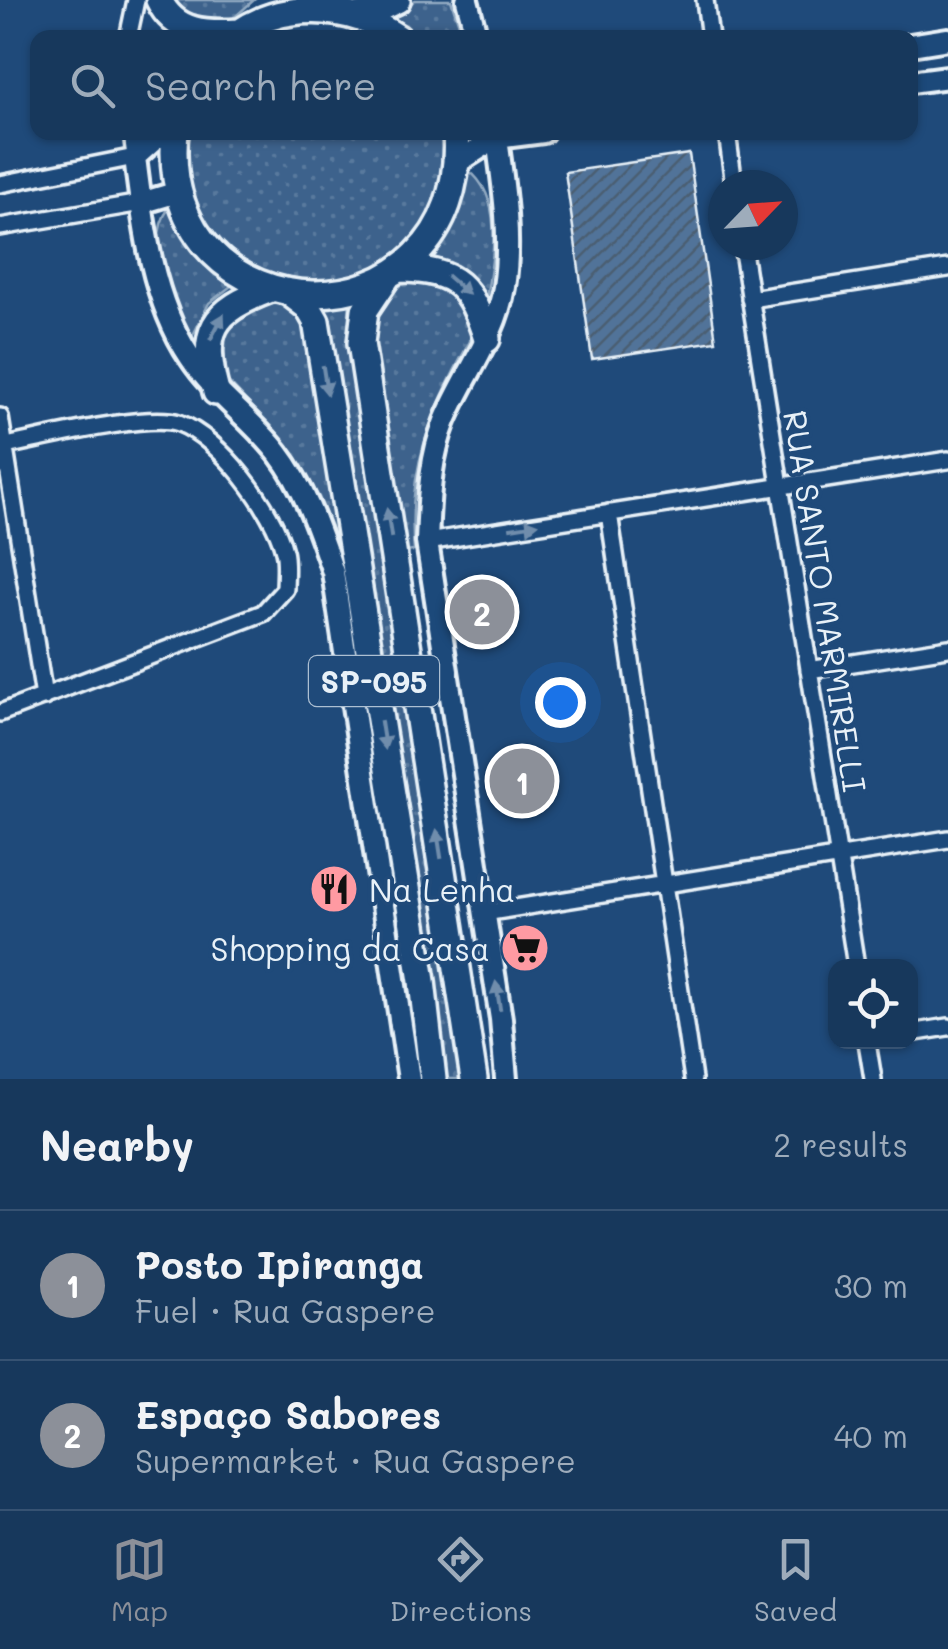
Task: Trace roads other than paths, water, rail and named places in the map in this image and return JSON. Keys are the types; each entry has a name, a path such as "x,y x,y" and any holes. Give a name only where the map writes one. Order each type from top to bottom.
{"main road":[{"path":"159,0 185,28 192,30"},
{"path":"242,30 265,0"},
{"path":"328,0 382,30"},
{"path":"246,30 298,11 355,16 397,0"},
{"name":"SP-095","path":"174,140 172,157 178,192 188,218 213,252 246,278 308,307 316,322 419,961 433,1079"},
{"name":"SP-095","path":"457,140 458,162 446,211 426,243 394,273 365,310 362,343 474,1079"},
{"path":"394,273 429,270 458,282 477,307 487,339"},
{"name":"SP-095","path":"281,292 324,296 357,291 394,273"},
{"path":"216,392 207,357 218,318 233,305 281,292"}],"street":[{"path":"130,30 136,0"},
{"path":"468,0 475,30"},
{"path":"704,0 709,30"},
{"path":"918,43 948,39"},
{"path":"918,81 948,77"},
{"path":"133,140 141,203 170,318 216,392 278,453 315,521 334,572 409,1079"},
{"path":"0,184 135,157 153,140"},
{"path":"458,162 489,140"},
{"path":"496,140 507,258 504,288 487,339 436,445 430,476 427,542 506,1079"},
{"path":"728,140 732,170"},
{"path":"0,227 141,203 178,192"},
{"name":"RUA SANTO MARMIRELLI","path":"744,260 855,959"},
{"path":"750,299 948,268"},
{"path":"0,417 44,697"},
{"path":"0,713 262,612 285,590 285,552 259,498 222,453 180,423 150,420 4,446"},
{"path":"427,542 948,460"},
{"path":"609,512 668,884 693,1079"},
{"path":"809,670 948,648"},
{"path":"484,913 948,839"},
{"path":"918,1031 948,1027"},
{"path":"869,1049 874,1079"}],"place":[{"name":"Espaço Sabores","path":"482,612"},
{"name":"Posto Ipiranga","path":"522,781"},
{"name":"Na Lenha","path":"334,889"},
{"name":"Shopping da Casa","path":"525,948"}]}
